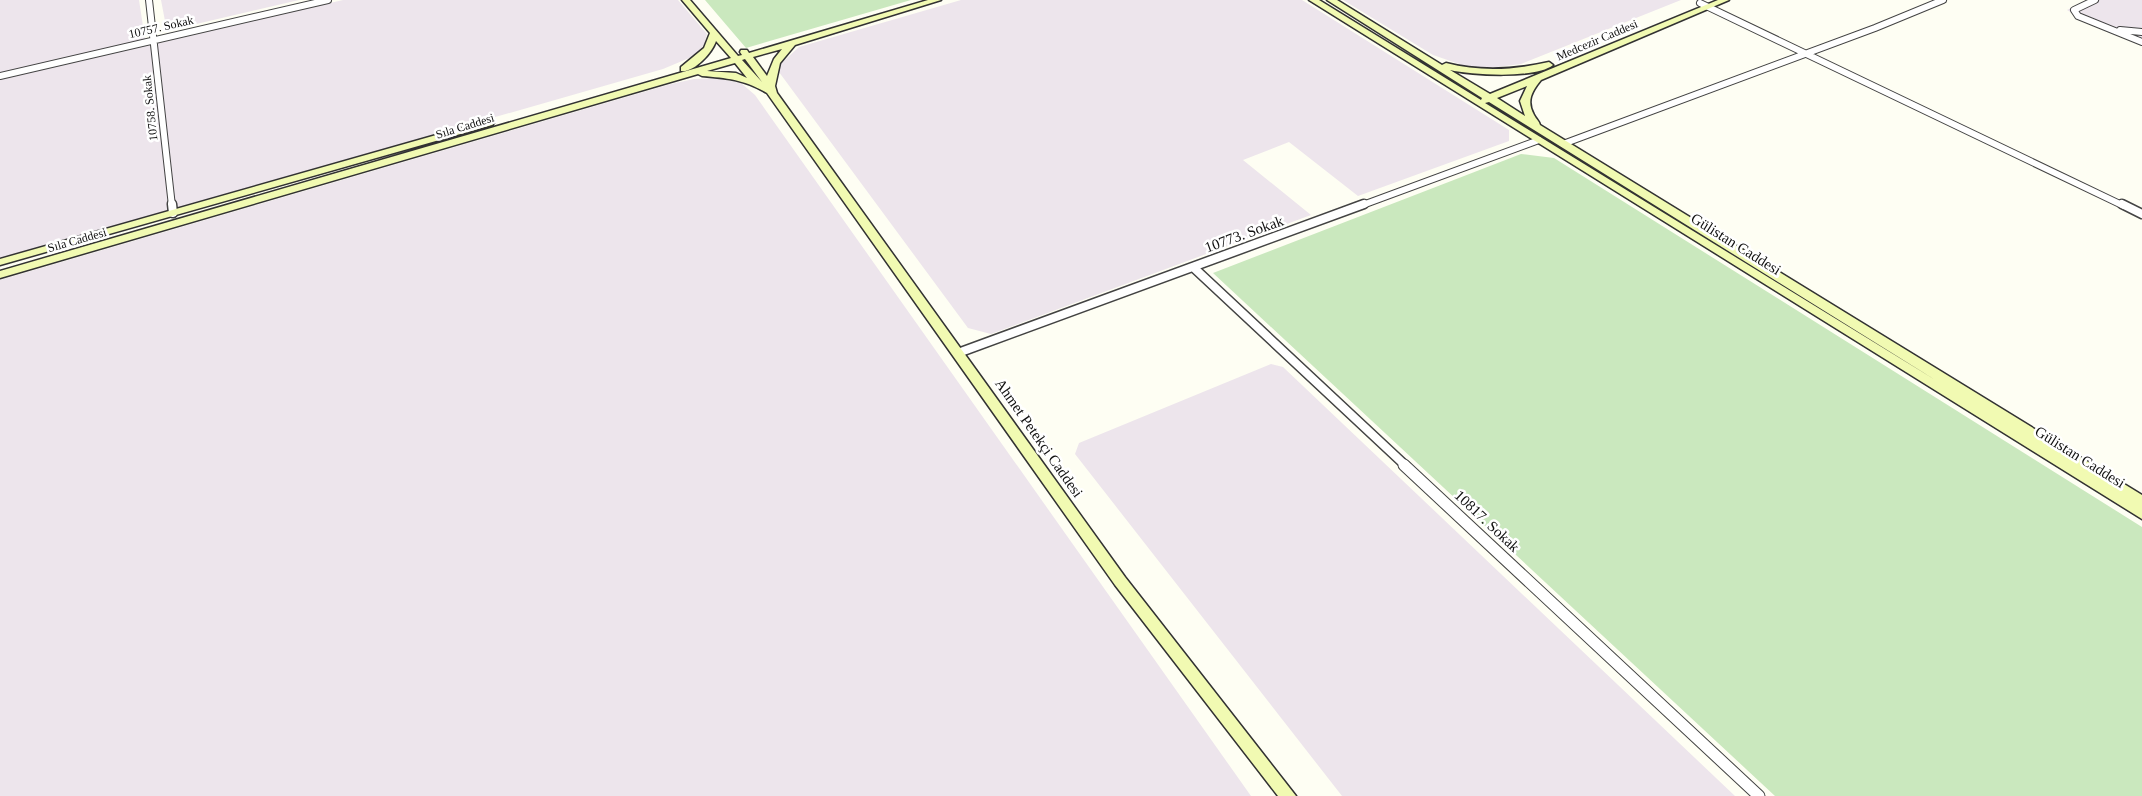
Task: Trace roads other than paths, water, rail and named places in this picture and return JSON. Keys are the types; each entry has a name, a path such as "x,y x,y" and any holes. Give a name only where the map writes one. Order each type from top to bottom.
{"street":[{"name":"10758. Sokak","path":"149,0 173,213"},
{"name":"10757. Sokak","path":"0,76 328,0"},
{"name":"Ahmet Petekçi Caddesi","path":"686,0 714,33 740,56 768,89 1120,581 1288,796"},
{"name":"Sıla Caddesi","path":"740,56 922,0"},
{"name":"Sıla Caddesi","path":"0,262 740,56 800,41 937,0"},
{"name":"Gülistan Caddesi","path":"1313,0 1481,98 2142,514"},
{"name":"Gülistan Caddesi","path":"1331,0 1431,61 1481,98"},
{"name":"Medcezir Caddesi","path":"1481,98 1550,65 1706,3 1723,0"},
{"path":"1563,144 1809,53 1943,0"},
{"path":"2095,0 2074,10 2078,16 2142,42"},
{"path":"1706,3 2142,214"},
{"name":"Medcezir Caddesi","path":"1481,98 1537,78 1706,3"},
{"path":"2109,29 2142,32"},
{"path":"686,71 706,51 713,40 714,33"},
{"path":"686,71 736,76 768,89 773,66 782,52 800,41"},
{"path":"1431,61 1460,70 1496,74 1526,71 1550,65"},
{"name":"Sıla Caddesi","path":"0,275 686,71"},
{"path":"1537,78 1528,88 1524,104 1542,136"},
{"name":"Gülistan Caddesi","path":"1542,136 1563,144 2142,502"},
{"name":"10773. Sokak","path":"958,353 1542,136"},
{"name":"10817. Sokak","path":"1193,267 1760,796"}]}
